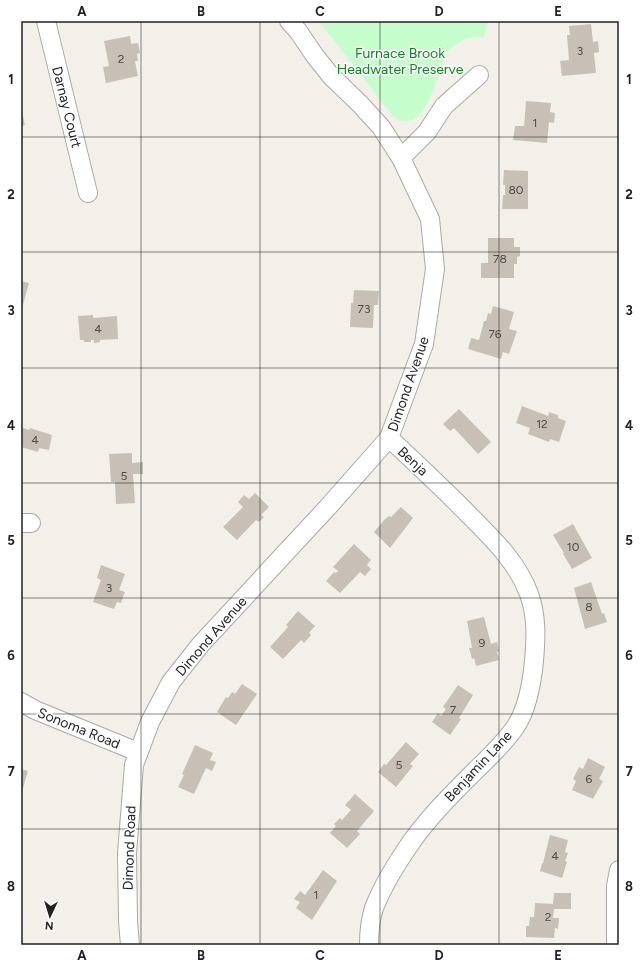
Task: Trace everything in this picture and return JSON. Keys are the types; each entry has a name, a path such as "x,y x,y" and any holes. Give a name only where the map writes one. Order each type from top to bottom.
{"street":[{"name":"Darnay Court","path":"46,21 88,193"},
{"name":"Dimond Avenue","path":"138,752 150,722 171,682 201,644 328,508 389,438 424,344 435,269 430,219 401,158 381,127 331,76 289,21"},
{"path":"401,158 428,132 444,106 480,75"},
{"name":"Benja","path":"389,438 438,483"},
{"name":"Benjamin Lane","path":"369,945 370,927 374,909 397,863 420,830 444,802 502,744 516,725 526,702 533,678 536,636 534,616 529,594 518,570 501,548 438,483"},
{"name":"Sonoma Road","path":"21,702 35,710 138,752"},
{"name":"Dimond Road","path":"130,945 127,853 134,765 138,752"},
{"path":"616,945 616,886 619,870"}],"green space":[{"name":"Furnace Brook Headwater Preserve","path":"319,21 488,21 484,37 466,38 445,54 434,89 428,102 421,112 413,119 404,121 393,116"}],"building":[{"path":"591,24 593,42 598,41 599,52 594,53 596,73 562,76 560,61 569,60 567,35 570,35 569,26"},
{"path":"130,36 131,44 138,43 140,53 137,54 138,61 135,61 138,76 106,83 103,67 109,66 104,41"},
{"path":"526,101 551,103 550,112 555,113 554,123 549,122 547,143 513,140 515,126 524,126"},
{"path":"21,108 25,125 21,126"},
{"path":"504,170 528,171 528,209 502,209 503,195 505,195 505,185 503,185"},
{"path":"488,238 514,238 514,247 520,247 520,256 517,257 517,264 514,264 514,278 481,278 481,263 488,263"},
{"path":"21,281 29,283 21,312"},
{"path":"354,290 379,291 378,305 374,305 373,328 350,327 351,303 353,303"},
{"path":"493,306 514,312 509,329 517,331 509,354 503,352 501,359 468,349 471,338 479,340 484,321 486,321 488,313 491,314"},
{"path":"93,315 93,318 117,316 118,339 100,340 100,342 94,343 94,340 91,340 91,342 84,342 84,340 80,340 78,316"},
{"path":"522,406 548,416 549,412 558,415 558,418 566,421 559,442 550,439 549,442 528,434 530,428 516,423"},
{"path":"459,409 491,442 478,454 454,428 450,431 443,424"},
{"path":"23,428 29,430 30,428 52,435 49,450 39,448 38,452 21,447 21,434"},
{"path":"132,453 132,463 143,462 143,474 133,474 135,503 116,504 115,482 111,482 109,454"},
{"path":"255,493 269,507 261,515 264,517 259,522 256,520 237,540 223,527 243,507 238,502 244,495 249,499"},
{"path":"401,507 413,518 390,548 374,532 384,520 389,516 391,517"},
{"path":"573,524 592,558 572,569 553,535"},
{"path":"354,544 371,560 367,565 371,569 365,576 360,572 340,593 326,581 334,572 336,573 338,571 333,567"},
{"path":"101,565 125,574 119,590 125,592 121,603 117,602 114,609 93,602 101,580 97,578"},
{"path":"591,582 602,614 604,613 607,622 585,629 574,588"},
{"path":"298,611 315,626 309,633 311,635 304,643 301,640 283,659 270,647 288,627 286,625"},
{"path":"484,617 491,644 497,642 499,660 476,666 469,648 472,648 467,621"},
{"path":"242,684 257,694 236,725 217,712 226,697 228,698 232,692 235,694"},
{"path":"458,685 473,695 459,718 461,719 450,735 432,722 438,713 441,716 446,709 443,707"},
{"path":"406,742 419,754 410,764 413,766 396,787 378,772"},
{"path":"195,745 213,753 210,760 216,762 212,771 206,768 194,794 178,787"},
{"path":"588,758 605,767 599,779 603,781 593,799 572,790 576,781 573,779 579,767 583,769"},
{"path":"21,769 28,771 23,788 21,788"},
{"path":"355,794 374,811 357,831 360,834 347,848 330,833 336,826 334,824 340,818 342,820 351,810 345,805"},
{"path":"550,835 568,840 565,852 568,853 565,861 567,862 562,878 540,871"},
{"path":"323,870 337,881 312,920 296,908 300,902 294,899 300,891 305,895"},
{"path":"554,893 571,893 571,909 554,909 553,918 559,918 558,929 555,928 554,938 526,937 526,926 529,926 530,917 534,917 535,903 553,904"}]}
